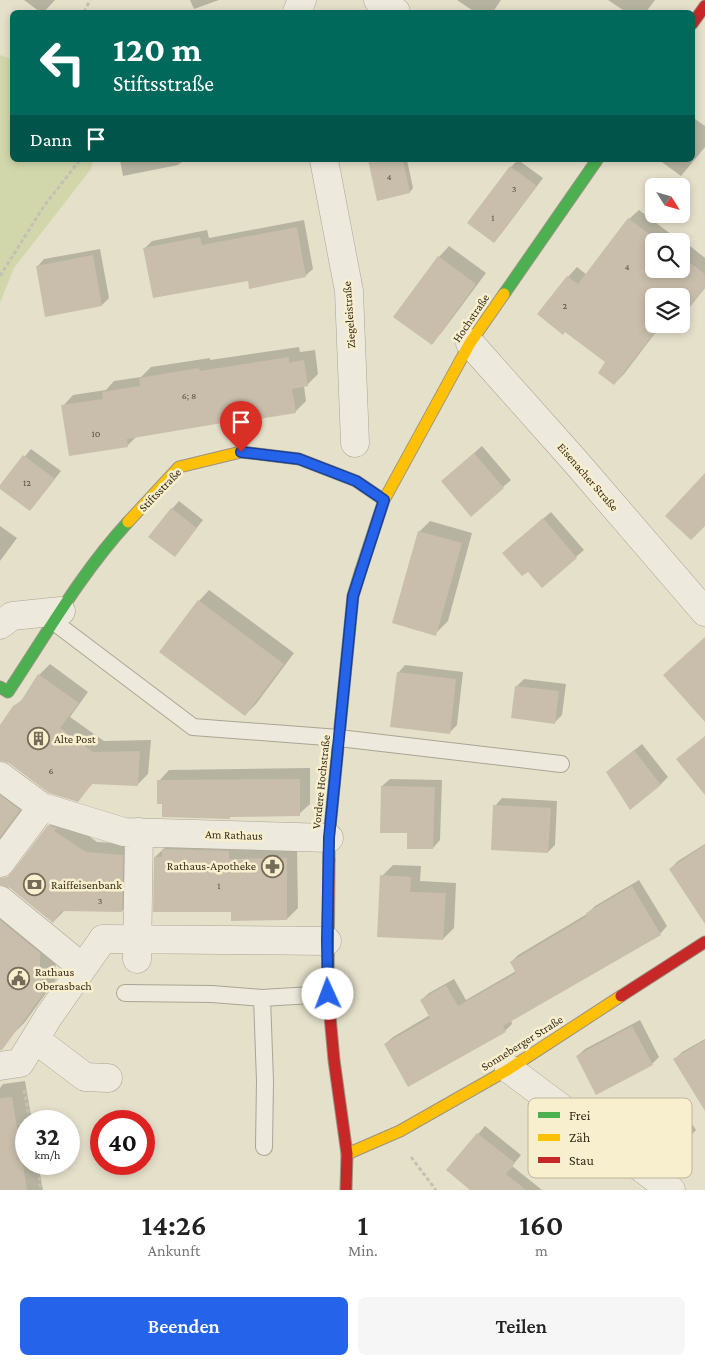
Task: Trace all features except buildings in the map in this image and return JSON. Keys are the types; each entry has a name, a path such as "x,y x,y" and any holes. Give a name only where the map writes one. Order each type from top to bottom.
{"street":[{"path":"378,0 393,10"},
{"path":"695,20 705,6"},
{"name":"Ziegeleistraße","path":"324,162 349,291 355,443"},
{"name":"Hochstraße","path":"384,500 470,343 596,162"},
{"name":"Eisenacher Straße","path":"470,343 700,595"},
{"name":"Stiftsstraße","path":"3,694 110,542 179,467 241,452 299,459 356,481 384,500"},
{"name":"Vordere Hochstraße","path":"346,1190 347,1154 334,1060 328,994 329,838 353,596 384,500"},
{"path":"0,625 12,616 57,616"},
{"name":"Am Rathaus","path":"0,776 42,807 124,832 329,838"},
{"path":"0,863 42,807"},
{"path":"137,949 139,832"},
{"path":"0,900 82,967"},
{"path":"0,1066 20,1063 82,967 103,939 137,949 327,941"},
{"name":"Sonneberger Straße","path":"347,1154 400,1131 509,1069 705,942"},
{"path":"35,1039 85,1077 108,1078"},
{"path":"509,1069 548,1098"},
{"path":"655,1178 671,1190"}],"lane":[{"path":"57,616 193,727 339,738 561,764"},
{"path":"124,993 212,994 262,998 328,994"},
{"path":"262,998 265,1081 264,1147"}],"path":[{"path":"0,276 44,206 78,162"},
{"path":"400,1131 411,1157 436,1190"},
{"path":"39,1175 41,1190"}],"green space":[{"path":"0,55 10,58 10,162 93,162 91,169 14,268 0,303"}],"traffic: fast":[{"path":"504,294 596,162"},
{"path":"0,687 8,692 79,583 128,522"},
{"path":"329,860 329,838 353,596 361,570"}],"traffic: slow":[{"path":"361,570 384,500 470,343 504,294"},
{"path":"128,522 179,467 241,452 299,459 356,481 384,500"},
{"path":"347,1154 400,1131 509,1069 621,996"}],"traffic: jam":[{"path":"695,20 705,6"},
{"path":"329,860 328,994 334,1060 347,1154 346,1190"},
{"path":"621,996 705,942"}],"place":[{"name":"Alte Post","path":"38,739"},
{"name":"Rathaus-Apotheke","path":"272,866"},
{"name":"Raiffeisenbank","path":"35,885"},
{"name":"Rathaus Oberasbach","path":"19,979"}],"route":[{"path":"241,452 299,459 356,481 384,500 353,596 329,838 328,994"}]}
